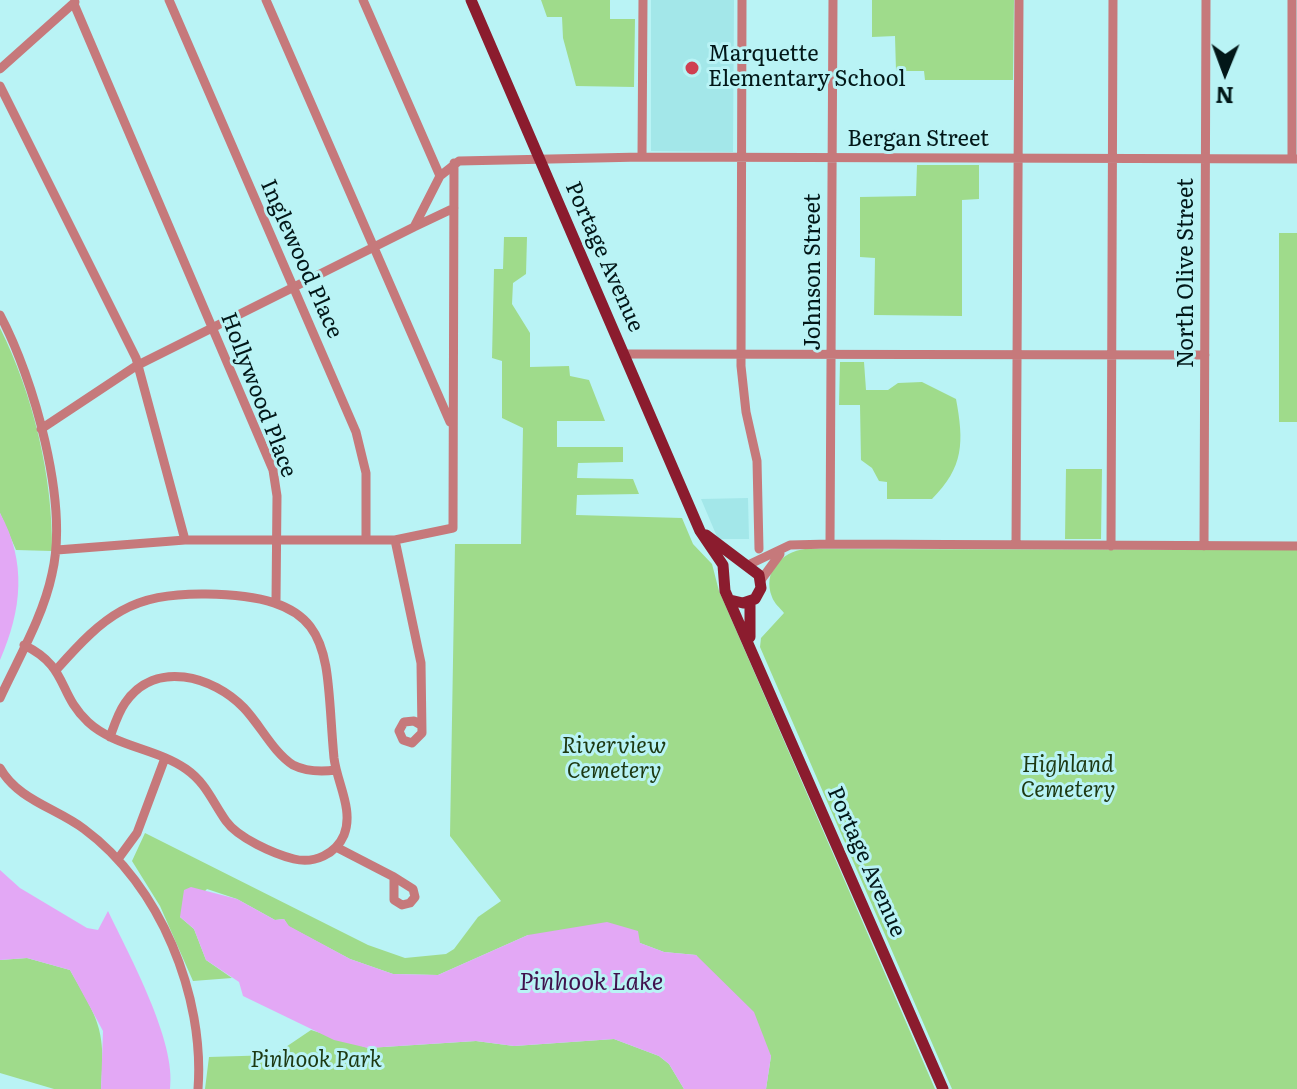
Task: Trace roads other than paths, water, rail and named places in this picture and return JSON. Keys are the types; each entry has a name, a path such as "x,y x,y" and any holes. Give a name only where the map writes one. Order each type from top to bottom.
{"main road":[{"name":"Portage Avenue","path":"471,0 700,531 722,562 725,575"},
{"name":"Portage Avenue","path":"700,531 746,565"},
{"path":"746,565 757,571 761,580 759,592 750,602 730,600 725,591 725,575 746,565"},
{"name":"Portage Avenue","path":"730,600 943,1089"},
{"name":"Portage Avenue","path":"750,602 748,618 753,651"}],"street":[{"name":"Inglewood Place","path":"169,0 358,438 366,473 366,540"},
{"path":"266,0 451,424"},
{"path":"363,0 440,176"},
{"path":"642,157 643,0"},
{"path":"742,0 741,354 743,397 758,470 759,549"},
{"name":"Johnson Street","path":"830,544 833,0"},
{"path":"1016,545 1019,0"},
{"path":"1111,546 1113,0"},
{"name":"North Olive Street","path":"1204,546 1206,0"},
{"path":"1292,0 1294,159"},
{"path":"0,69 76,2"},
{"name":"Hollywood Place","path":"76,2 273,470 277,496 276,601"},
{"path":"0,86 129,345 185,540"},
{"name":"Bergan Street","path":"454,163 642,157 1294,159"},
{"path":"414,227 440,176 454,163"},
{"path":"57,550 185,540 395,540 453,528 454,163"},
{"path":"41,429 136,366 454,208"},
{"path":"0,315 22,362 41,429 56,515 57,550 48,590 0,698"},
{"path":"624,354 1205,355"},
{"path":"395,540 421,663 421,725"},
{"path":"746,565 790,545 1297,546"},
{"path":"761,580 780,554 806,545"},
{"path":"24,645 41,654 57,669 78,711 110,737 165,758 197,778 225,820 241,834 298,860 321,857 336,847 345,834 348,818 336,770 326,658 309,626 276,601 253,595 197,594 142,600 101,622 57,669"},
{"path":"110,737 132,694 157,679 180,676 214,686 236,701 293,764 309,771 336,770"},
{"path":"118,859 137,833 165,758"},
{"path":"0,768 19,791 81,827 118,859 153,910 184,978 197,1038 198,1089"},
{"path":"336,847 394,877"}],"water":[{"path":"0,513 14,550 18,586 13,623 0,660"},
{"path":"0,870 20,888 87,928 98,930 108,911 159,1024 170,1070 170,1089 101,1089 103,1031 70,970 27,958 0,960"},
{"name":"Pinhook Lake","path":"191,887 237,899 275,920 284,919 289,926 350,959 393,974 438,975 528,935 607,922 638,931 640,943 664,952 696,955 754,1012 771,1056 766,1089 684,1089 669,1064 659,1056 614,1039 514,1046 476,1041 368,1048 334,1040 243,996 239,982 206,960 194,929 180,917 184,890"}],"place":[{"name":"Marquette Elementary School","path":"692,68"}],"park label":[{"name":"Riverview Cemetery","path":"614,760"},
{"name":"Highland Cemetery","path":"1068,778"},
{"name":"Pinhook Park","path":"316,1061"}]}
